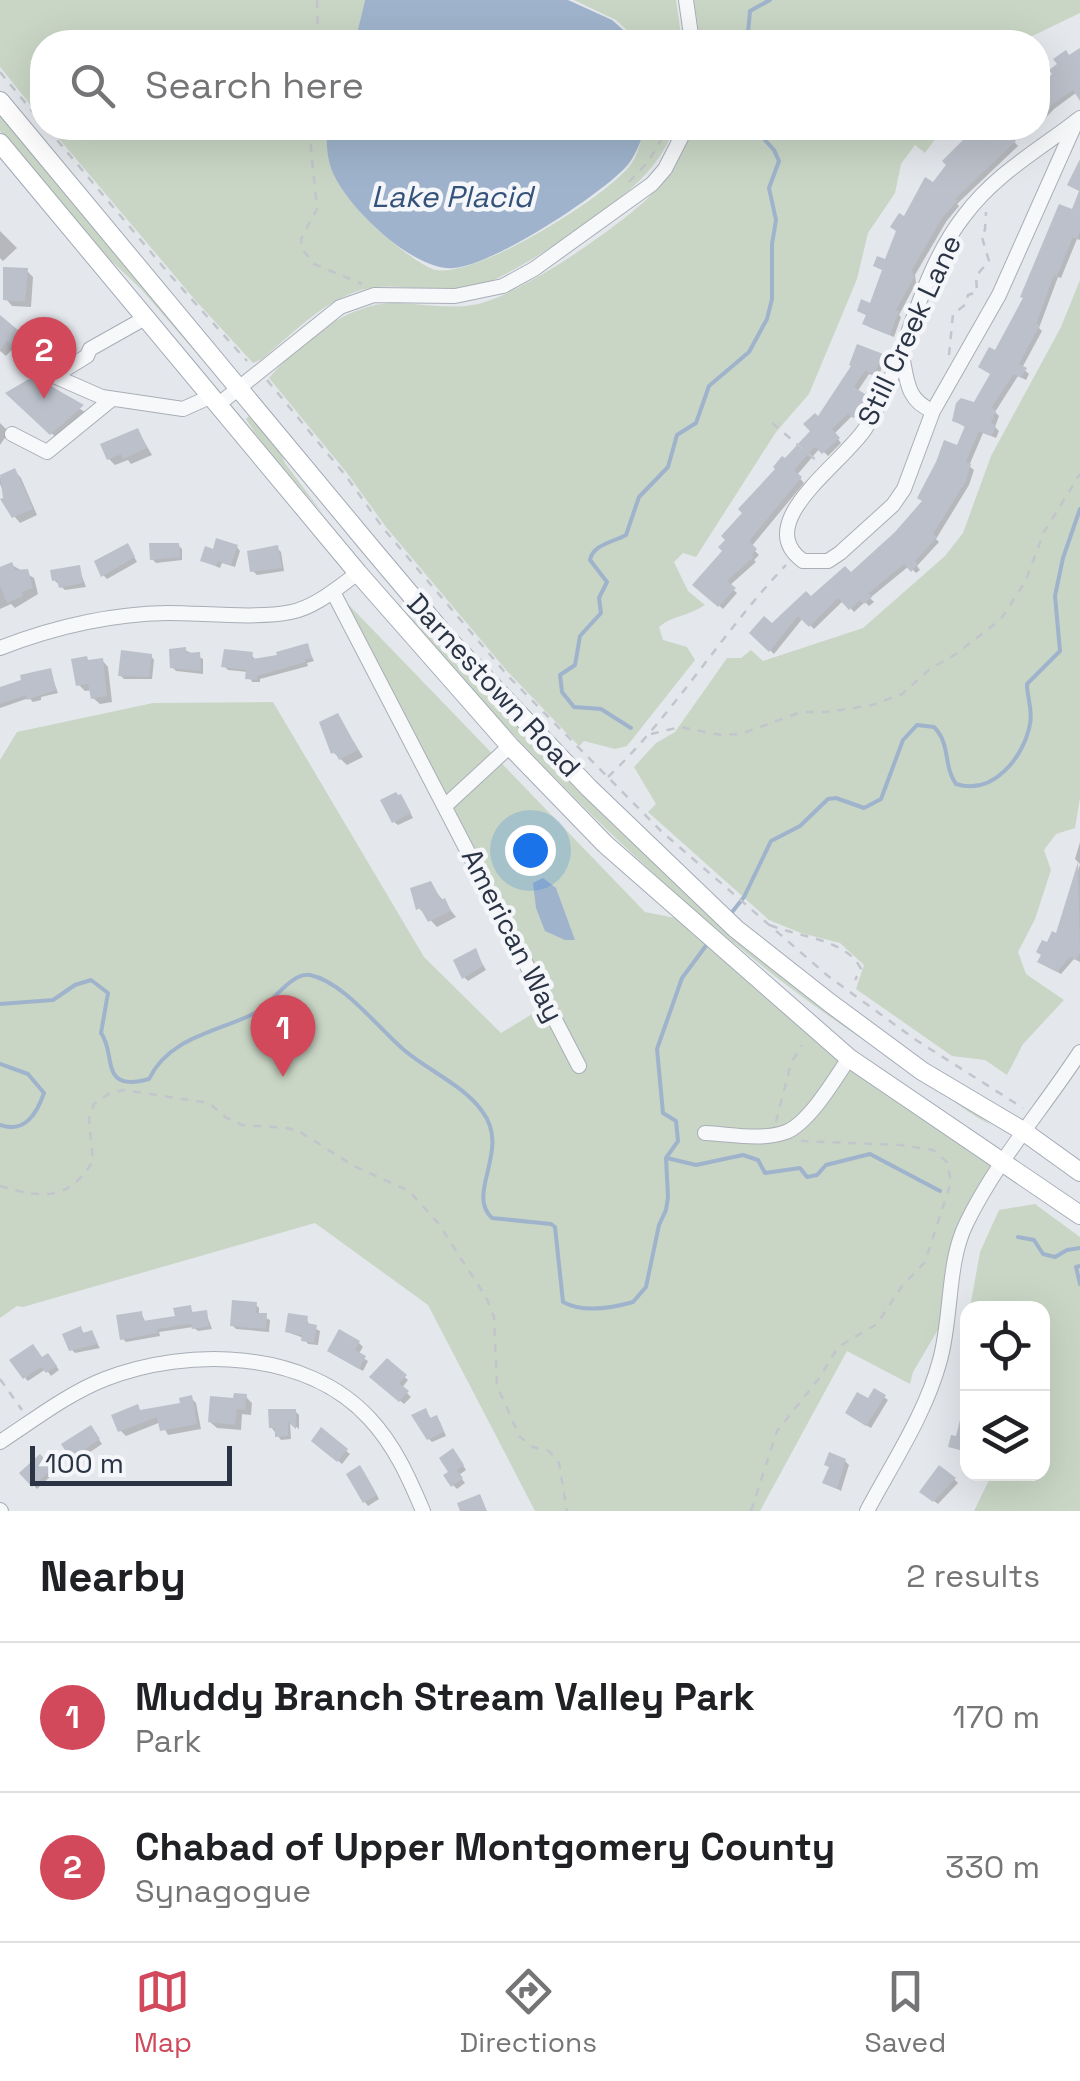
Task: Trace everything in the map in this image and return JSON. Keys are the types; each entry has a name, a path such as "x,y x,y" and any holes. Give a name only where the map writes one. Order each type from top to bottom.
{"main road":[{"name":"Darnestown Road","path":"0,101 30,137"},
{"name":"Darnestown Road","path":"33,140 448,638 590,788 736,929 922,1071 1018,1138 1080,1215"},
{"name":"Darnestown Road","path":"0,142 358,573 510,746 606,844 849,1058 1018,1138 1080,1172"}],"street":[{"path":"686,0 690,30"},
{"name":"Still Creek Lane","path":"1050,139 1079,119"},
{"name":"Still Creek Lane","path":"1048,140 996,179 965,214 931,269 902,354 863,431 789,516 785,538 796,556 808,563 828,561 893,505 914,466 933,411 999,296 1079,119"},
{"path":"147,318 90,349 86,356 54,376 112,398 183,409 216,400 240,387 331,313 352,302 389,294 474,294 514,281 652,184 680,140"},
{"path":"902,354 912,398 933,411"},
{"path":"12,434 47,452 112,398"},
{"path":"0,648 41,632 92,620 161,613 288,613 303,609 358,573"},
{"name":"American Way","path":"332,592 579,1066"},
{"path":"446,805 510,746"},
{"path":"867,1511 926,1398 940,1360 957,1250 965,1226 1018,1138 1080,1052"},
{"path":"705,1133 758,1136 786,1132 800,1123 849,1058"},
{"path":"0,1442 72,1395 126,1372 166,1364 252,1361 293,1371 325,1386 368,1416 405,1469 424,1511"}],"path":[{"path":"317,0 318,30"},
{"path":"0,72 30,108"},
{"path":"56,140 259,373 472,634 606,776 756,916 828,976 916,1040 1018,1138"},
{"path":"310,140 316,208 301,239 302,249 307,260 344,279 374,285"},
{"path":"616,192 648,162 661,140"},
{"path":"946,360 953,314 965,305 968,295 977,292 976,276 989,260 981,234 985,230 984,216 990,208"},
{"path":"772,424 829,472"},
{"path":"650,734 680,727 741,734 800,712 872,704 902,694 930,669 1001,619 1025,582 1040,541 1080,474"},
{"path":"606,776 650,734 735,621 796,556"},
{"path":"764,922 797,936 829,941 842,949 860,968 855,980"},
{"path":"751,1511 778,1430 838,1347 877,1324 902,1286 924,1262 951,1182 946,1162 933,1150 798,1141 778,1128 776,1119 791,1064 802,1045"},
{"path":"0,1186 54,1195 74,1186 94,1161 88,1120 94,1104 110,1093 124,1090 209,1103 242,1125 300,1132 354,1166 410,1190 438,1223 486,1297 494,1317 497,1386 520,1436 549,1451 560,1463 567,1511"},
{"path":"0,1379 30,1422"}],"green space":[{"path":"0,0 365,0 358,30 30,30 30,104 0,67"},
{"path":"574,0 676,0 680,30 627,30 616,20"},
{"path":"694,0 1080,0 1080,13 1045,30 698,30"},
{"path":"0,114 210,369 141,289 101,251 0,131"},
{"path":"60,140 327,140 337,179 351,201 391,241 436,270 480,262 537,234 613,182 628,168 642,140 669,140 656,161 627,192 584,225 508,273 454,291 383,287 355,292 317,313 253,363"},
{"path":"688,140 934,140 925,153 915,145 901,164 895,193 868,233 857,279 809,394 776,432 696,557 683,553 674,562 688,591 705,605 659,627 663,640 687,647 695,660 627,746 615,749 584,741 579,746 507,671 386,527 269,378 310,338 361,309 397,303 473,305 539,276 590,244 648,198"},
{"path":"1080,280 1080,798 1075,828 1056,834 1044,850 1051,870 1035,919 1018,952 1026,974 1064,1000 1023,1044 1007,1075 985,1060 952,1056 856,989 864,965 840,943 769,920 648,812 656,804 634,767 656,743 675,732 727,658 741,658 751,650 763,661 863,628 945,556 963,533 991,456 1061,327"},
{"path":"249,416 278,446 285,463 323,514 260,441 246,419"},
{"path":"386,591 657,858 991,1125 831,1018 693,908 563,786"},
{"path":"347,603 645,912 691,921 849,1058 1003,1162 957,1249 949,1311 913,1372 910,1384 847,1351 760,1511 535,1511 428,1305 315,1223 17,1306 0,1318 0,760 17,732 153,703 273,702 424,957 501,1033 552,1002"},
{"path":"1035,1204 1080,1237 1080,1511 974,1511 989,1481 1050,1481 1050,1301 971,1301 980,1252 999,1210"}],"water":[{"path":"365,0 568,0 612,20 623,30 358,30"},
{"name":"Lake Placid","path":"327,140 641,140 629,163 611,180 544,228 493,255 454,268 420,260 384,235 341,187"},
{"path":"543,878 556,888 575,940 545,931 536,908 533,883"}],"building":[{"path":"1080,48 1080,101 1073,90 1050,106 1050,69 1057,64 1053,59 1066,50 1069,55"},
{"path":"963,140 1016,141 955,199 958,200 942,218 912,270 914,278 896,310 899,311 890,335 862,324 866,315 857,311 861,299 870,303 882,270 873,266 877,256 885,259 896,231 890,227 899,213 904,216 925,177 933,182 946,165 942,161"},
{"path":"1080,159 1080,232 1077,239 1073,237 1057,276 1054,275 1036,324 1040,325 1019,364 1027,368 1021,378 1014,374 991,408 996,410 992,436 979,431 966,462 971,464 966,481 933,534 937,537 915,561 918,564 911,572 904,564 869,593 872,597 864,604 860,600 849,610 838,598 809,627 798,616 769,652 749,633 764,616 772,623 806,591 811,596 845,566 851,572 922,501 917,498 944,440 957,445 965,426 952,421 956,403 961,398 974,402 990,374 978,367 989,347 995,350 1023,298 1020,297 1059,204 1072,209 1079,191 1067,185"},
{"path":"3,267 28,268 25,302 3,300"},
{"path":"0,315 24,335 14,347 7,341 0,350"},
{"path":"857,344 883,354 874,375 865,371 854,387 868,396 853,418 848,414 832,429 840,438 822,454 815,447 794,470 802,477 749,541 757,549 754,557 727,581 736,588 718,607 692,585 722,551 718,547 725,540 721,536 742,513 738,509 782,456 785,458 810,431 803,424 815,413 818,416 851,366"},
{"path":"41,372 49,385 84,405 50,435 5,393"},
{"path":"138,428 147,448 123,459 121,454 107,460 100,444"},
{"path":"15,468 33,509 12,518 0,499 0,475"},
{"path":"216,538 238,545 231,565 200,561 205,546 213,549"},
{"path":"128,543 135,557 101,577 94,561"},
{"path":"149,543 179,543 180,557 150,560"},
{"path":"278,545 282,568 250,572 247,551"},
{"path":"12,562 15,570 28,569 33,588 7,603 0,586 0,567"},
{"path":"80,565 83,583 59,588 57,580 52,581 50,570"},
{"path":"308,643 312,658 257,676 257,680 245,679 246,670 221,667 224,649 253,652 252,659 277,655 276,652"},
{"path":"186,647 186,653 200,652 201,671 170,668 169,649"},
{"path":"121,650 152,654 149,677 118,676"},
{"path":"87,656 88,660 103,658 107,696 91,699 88,684 76,686 71,659"},
{"path":"51,668 56,690 0,704 0,687 21,680 20,675"},
{"path":"338,713 358,750 339,760 335,752 331,754 319,722"},
{"path":"396,792 411,813 392,823 380,800"},
{"path":"1078,862 1080,953 1076,960 1070,957 1057,972 1037,962 1041,955 1036,952 1042,940 1047,942 1052,931 1056,933"},
{"path":"431,881 451,911 428,922 420,908 416,910 410,888"},
{"path":"476,948 483,966 462,979 453,960"},
{"path":"232,1300 257,1302 256,1313 267,1313 266,1329 230,1326"},
{"path":"191,1305 192,1312 207,1310 209,1326 192,1329 191,1324 157,1329 158,1333 120,1340 116,1315 142,1311 143,1321 175,1316 173,1308"},
{"path":"288,1313 308,1316 307,1323 317,1325 314,1343 301,1341 302,1335 285,1332"},
{"path":"81,1326 83,1333 92,1330 98,1344 69,1351 62,1334"},
{"path":"339,1329 360,1341 355,1350 366,1356 359,1369 327,1351"},
{"path":"33,1344 42,1357 48,1353 57,1366 46,1373 41,1367 23,1379 9,1360"},
{"path":"387,1358 407,1375 399,1383 409,1391 399,1402 369,1377"},
{"path":"874,1388 886,1395 866,1426 845,1413 857,1392 868,1398"},
{"path":"234,1393 247,1394 245,1410 237,1409 235,1425 208,1422 210,1396 233,1398"},
{"path":"192,1395 197,1424 160,1431 157,1417 118,1432 111,1415 138,1404 140,1410 180,1403 179,1398"},
{"path":"426,1408 430,1418 437,1415 444,1432 427,1440 411,1415"},
{"path":"268,1409 296,1409 296,1429 288,1422 288,1436 275,1437 275,1428 269,1428"},
{"path":"960,1420 960,1450 948,1447 951,1435 956,1436"},
{"path":"91,1425 100,1439 71,1459 61,1444"},
{"path":"321,1427 348,1449 337,1462 311,1441"},
{"path":"453,1448 464,1465 457,1470 463,1478 451,1487 439,1458"},
{"path":"829,1452 846,1459 837,1489 822,1483 829,1467 824,1465"},
{"path":"40,1454 53,1468 32,1487 19,1473"},
{"path":"360,1465 377,1495 363,1503 346,1474"},
{"path":"939,1465 956,1478 933,1502 919,1492"},
{"path":"480,1494 487,1511 460,1511 457,1503"}],"waterway":[{"path":"748,30 750,11 770,0"},
{"path":"631,728 601,709 574,707 562,692 560,675 575,665 580,636 601,613 599,598 607,582 590,560 592,555 626,535 639,497 668,467 677,435 696,423 709,386 749,352 767,319 772,299 776,220 769,188 779,161 765,140"},
{"path":"729,916 744,897 771,841 800,826 828,799 864,808 881,799 903,740 917,725 934,727 939,734 956,784 982,784 1014,761 1030,724 1027,684 1060,651 1055,596 1080,509"},
{"path":"0,1004 53,1000 75,985 91,980 108,993 101,1033 112,1069 122,1081 133,1082 149,1079 169,1054 196,1037 255,1013 296,978 310,975 323,979 482,1111 492,1141 483,1196 485,1208 492,1218 555,1227 563,1302 598,1308 633,1302 646,1287 659,1225 666,1210 666,1158 678,1141 676,1121 663,1113 657,1049 682,978 708,943"},
{"path":"0,1064 28,1074 44,1093 29,1120 16,1127 0,1125"},
{"path":"667,1158 696,1165 743,1155 758,1160 765,1173 800,1168 807,1177 817,1175 826,1165 870,1154 940,1191"},
{"path":"1018,1237 1034,1240 1043,1254 1055,1257 1080,1248"},
{"path":"1080,1266 1076,1267 1080,1284"}],"place":[{"name":"Chabad of Upper Montgomery County","path":"44,399"},
{"name":"Muddy Branch Stream Valley Park","path":"283,1077"}]}
